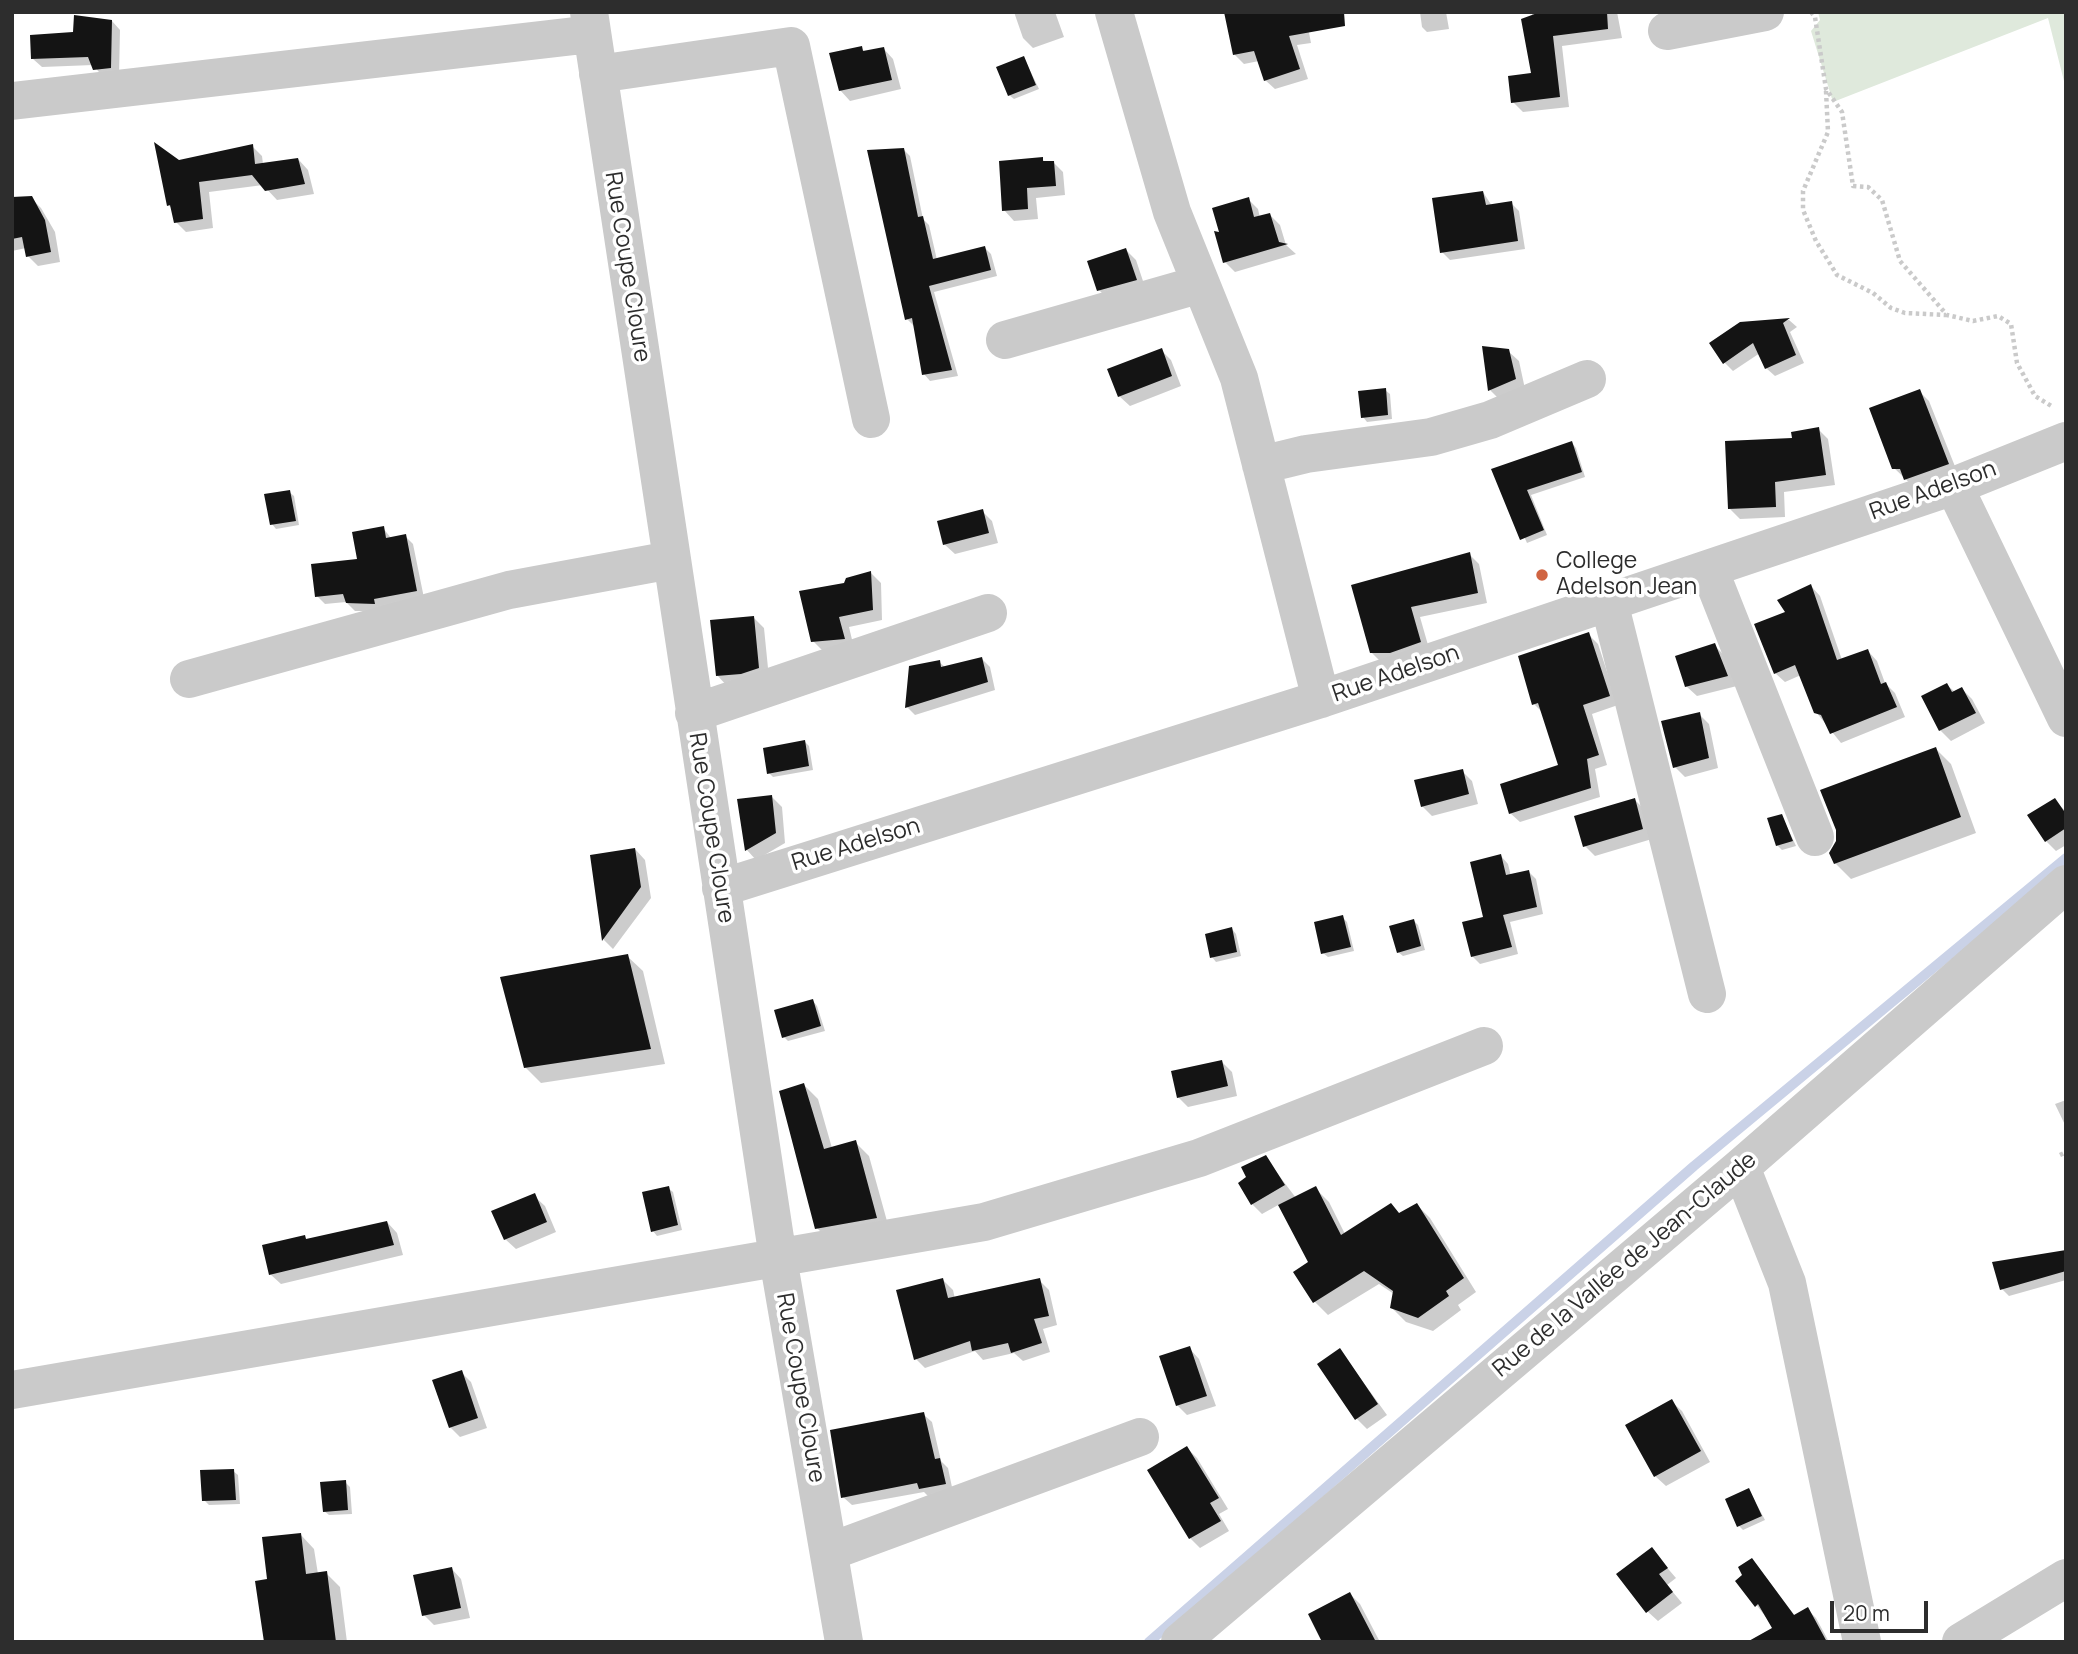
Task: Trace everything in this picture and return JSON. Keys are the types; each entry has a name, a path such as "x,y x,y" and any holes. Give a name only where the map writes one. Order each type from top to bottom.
{"street":[{"path":"1114,12 1172,212 1239,378 1321,699"},
{"path":"1667,31 1765,12"},
{"path":"12,101 590,23"},
{"name":"Rue Coupe Cloure","path":"590,23 778,1258 844,1642"},
{"path":"598,74 791,46 871,419"},
{"path":"1004,340 1201,284"},
{"path":"1261,465 1306,454 1431,437 1490,420 1587,379"},
{"name":"Rue Adelson","path":"720,888 1321,699 1954,486 2061,424"},
{"path":"1954,486 2066,718"},
{"path":"189,679 509,590 671,560"},
{"path":"1709,569 1815,836"},
{"path":"1609,603 1707,994"},
{"path":"694,713 988,613"},
{"name":"Rue de la Vallée de Jean-Claude","path":"1194,1637 2066,884"},
{"path":"12,1390 984,1222 1174,1166 1484,1046"},
{"path":"1741,1167 1787,1283 1862,1642"},
{"path":"829,1552 1140,1437"},
{"path":"1961,1642 2066,1578"}],"path":[{"path":"1811,12 1815,17 1826,89 1828,132 1804,191 1802,210 1816,241 1837,275 1873,293 1891,308 1905,313 1947,315 1973,321 1998,316 2011,324 2017,363 2035,396 2061,424"},
{"path":"1826,89 1842,112 1853,186 1868,187 1882,200 1900,261 1947,315"}],"shaded area":[{"path":"1818,12 2066,12 2066,89 2048,18 1833,102 1811,31 1820,20"}],"building":[{"path":"1224,12 1344,12 1345,26 1289,36 1300,69 1264,81 1254,51 1233,55"},
{"path":"1540,12 1607,12 1608,29 1553,36 1560,97 1511,103 1508,76 1531,73 1521,19"},
{"path":"74,15 112,20 111,68 93,70 88,57 31,59 30,35 73,32"},
{"path":"862,46 863,51 884,47 892,80 839,91 829,53"},
{"path":"1024,56 1036,85 1008,96 996,67"},
{"path":"154,142 179,160 253,144 255,164 298,158 305,184 265,191 252,175 199,182 203,219 174,223 170,205 167,206"},
{"path":"904,148 918,217 923,216 933,259 985,246 991,270 929,286 952,370 922,375 912,318 905,320 867,150"},
{"path":"1043,157 1043,161 1054,161 1056,186 1027,188 1028,209 1002,211 999,161"},
{"path":"1483,191 1486,205 1512,201 1518,241 1440,253 1432,198"},
{"path":"32,196 45,220 51,252 26,257 22,237 12,239 12,197"},
{"path":"1249,197 1254,217 1270,213 1279,242 1288,244 1223,263 1214,231 1219,232 1212,208"},
{"path":"1126,248 1137,280 1097,291 1087,261"},
{"path":"1790,318 1783,323 1796,355 1765,369 1753,343 1723,364 1709,343 1740,322"},
{"path":"1482,346 1509,349 1516,379 1488,391"},
{"path":"1162,348 1172,376 1118,397 1107,369"},
{"path":"1386,388 1388,415 1361,418 1358,391"},
{"path":"1920,389 1949,464 1904,480 1900,469 1892,469 1869,408"},
{"path":"1819,427 1826,475 1775,482 1776,507 1728,509 1725,441 1792,438 1791,432"},
{"path":"1572,441 1582,472 1527,490 1544,530 1520,540 1491,469"},
{"path":"290,490 296,521 270,525 264,494"},
{"path":"983,509 989,533 943,545 937,521"},
{"path":"384,526 386,538 406,534 417,591 374,599 375,604 346,603 343,594 315,597 311,564 357,559 352,532"},
{"path":"1470,552 1478,593 1411,607 1421,642 1390,653 1370,653 1351,585"},
{"path":"871,571 873,610 839,617 845,639 811,642 799,591 844,583 846,578"},
{"path":"1811,584 1837,660 1868,649 1881,684 1886,682 1897,707 1830,734 1821,715 1814,713 1795,665 1774,674 1754,624 1785,612 1777,600"},
{"path":"754,616 759,668 741,674 716,676 710,620"},
{"path":"1589,632 1610,696 1583,705 1599,755 1587,759 1591,788 1509,814 1500,784 1558,765 1538,703 1532,705 1518,656"},
{"path":"1715,643 1728,676 1685,687 1675,656"},
{"path":"982,657 988,682 905,708 909,666 940,660 941,667"},
{"path":"1947,683 1952,692 1962,687 1976,713 1939,731 1921,696"},
{"path":"1700,712 1709,758 1673,768 1661,721"},
{"path":"805,740 809,766 767,774 763,748"},
{"path":"1936,747 1961,817 1834,864 1829,853 1836,841 1836,830 1820,790"},
{"path":"1463,769 1469,794 1421,807 1414,780"},
{"path":"772,795 776,833 745,851 737,799"},
{"path":"1635,798 1643,829 1583,847 1574,816"},
{"path":"2055,798 2066,814 2066,828 2045,842 2027,815"},
{"path":"1782,814 1793,841 1776,846 1767,818"},
{"path":"635,848 641,887 602,941 590,855"},
{"path":"1501,854 1506,875 1529,870 1537,907 1503,915 1512,947 1471,957 1462,922 1483,917 1470,862"},
{"path":"1343,915 1351,947 1321,954 1314,922"},
{"path":"1414,919 1421,946 1397,953 1389,926"},
{"path":"1232,927 1237,952 1210,958 1205,934"},
{"path":"628,954 651,1049 524,1068 500,977"},
{"path":"813,999 821,1026 782,1038 774,1010"},
{"path":"1222,1060 1228,1086 1177,1098 1171,1071"},
{"path":"804,1083 824,1149 856,1140 877,1218 815,1229 779,1091"},
{"path":"1266,1155 1285,1185 1251,1205 1238,1183 1246,1177 1241,1167"},
{"path":"669,1186 678,1225 651,1232 642,1192"},
{"path":"1316,1186 1341,1235 1391,1203 1399,1213 1417,1203 1464,1278 1446,1291 1449,1296 1418,1318 1390,1308 1393,1291 1364,1271 1313,1303 1293,1272 1308,1262 1278,1205"},
{"path":"535,1193 547,1222 504,1240 491,1211"},
{"path":"387,1221 394,1245 269,1275 262,1245 305,1235 306,1239"},
{"path":"2066,1250 2066,1271 2000,1290 1992,1262"},
{"path":"943,1278 948,1298 1040,1278 1049,1316 1034,1319 1042,1343 1011,1353 1008,1343 972,1351 970,1341 914,1360 896,1290"},
{"path":"1190,1346 1207,1396 1176,1406 1159,1356"},
{"path":"1340,1348 1378,1404 1355,1420 1317,1364"},
{"path":"462,1370 478,1418 449,1428 432,1380"},
{"path":"1672,1399 1701,1451 1654,1477 1625,1425"},
{"path":"924,1412 935,1459 940,1458 946,1484 919,1489 917,1483 841,1498 830,1430"},
{"path":"1187,1446 1219,1498 1210,1503 1221,1521 1189,1539 1147,1470"},
{"path":"234,1469 236,1500 202,1501 200,1470"},
{"path":"346,1480 348,1510 323,1512 320,1482"},
{"path":"1749,1488 1762,1516 1737,1527 1725,1499"},
{"path":"301,1533 306,1574 327,1571 336,1642 264,1642 255,1581 267,1579 262,1537"},
{"path":"1652,1547 1668,1568 1659,1574 1673,1592 1646,1613 1616,1574"},
{"path":"1752,1558 1794,1615 1808,1607 1827,1642 1747,1642 1772,1628 1758,1604 1755,1607 1735,1581 1742,1575 1738,1567"},
{"path":"452,1567 461,1608 422,1616 413,1575"},
{"path":"1350,1592 1376,1642 1322,1642 1308,1614"}],"waterway":[{"path":"1149,1642 1694,1166 2066,858"}],"place":[{"name":"College Adelson Jean","path":"1542,575"}]}
